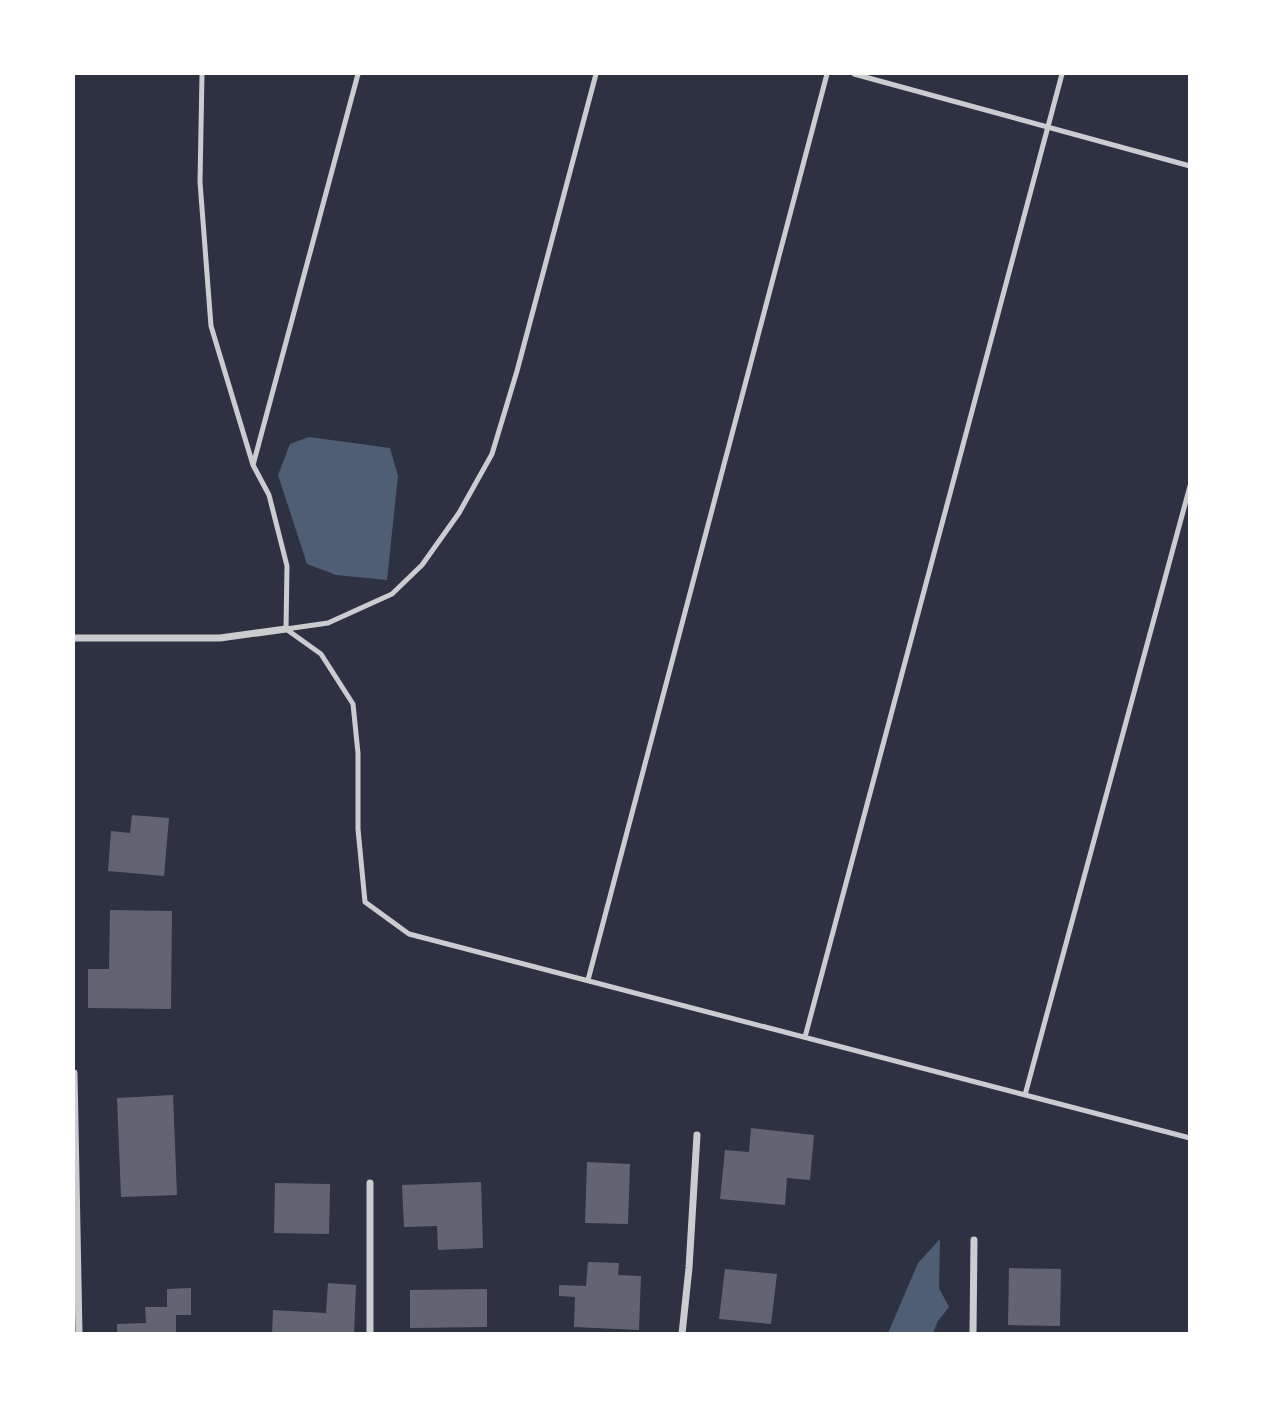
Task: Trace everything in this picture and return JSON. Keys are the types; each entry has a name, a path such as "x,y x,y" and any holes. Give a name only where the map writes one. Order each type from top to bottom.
{"street":[{"path":"74,638 220,638 286,629"},
{"path":"74,1073 79,1334"},
{"path":"682,1334 690,1268 697,1135"},
{"path":"370,1183 370,1334"},
{"path":"973,1334 974,1240"}],"lane":[{"path":"202,74 200,182 211,326 253,465 269,495 287,566 286,629"},
{"path":"253,465 358,74"},
{"path":"286,629 328,623 392,594 422,565 459,513 492,454 517,371 596,74"},
{"path":"588,980 827,74"},
{"path":"854,74 1189,166"},
{"path":"805,1037 1062,74"},
{"path":"1025,1095 1189,486"},
{"path":"286,629 321,654 353,704 358,753 358,828 365,902 409,934 1189,1138"}],"water":[{"path":"309,437 390,448 398,476 387,580 336,575 307,564 278,475 290,444"},
{"path":"940,1239 939,1288 949,1307 933,1333 888,1333 918,1263"}],"building":[{"path":"132,815 169,818 164,876 108,871 111,831 130,833"},
{"path":"110,910 172,911 171,1009 88,1008 88,969 109,969"},
{"path":"173,1095 177,1195 121,1197 117,1098"},
{"path":"751,1128 814,1135 810,1180 787,1178 785,1205 720,1199 725,1150 749,1152"},
{"path":"587,1162 630,1164 628,1224 585,1223"},
{"path":"481,1182 483,1248 438,1250 437,1226 404,1227 402,1185"},
{"path":"275,1183 330,1184 329,1234 274,1233"},
{"path":"588,1262 619,1263 618,1275 641,1276 639,1330 574,1327 575,1297 559,1296 559,1285 586,1286"},
{"path":"1009,1268 1061,1269 1060,1326 1008,1325"},
{"path":"725,1269 777,1274 771,1324 719,1319"},
{"path":"328,1283 356,1285 354,1334 272,1334 273,1310 326,1313"},
{"path":"191,1288 191,1315 176,1315 176,1334 117,1334 117,1324 146,1323 145,1307 167,1307 167,1289"},
{"path":"487,1289 487,1327 410,1328 410,1290"}]}
